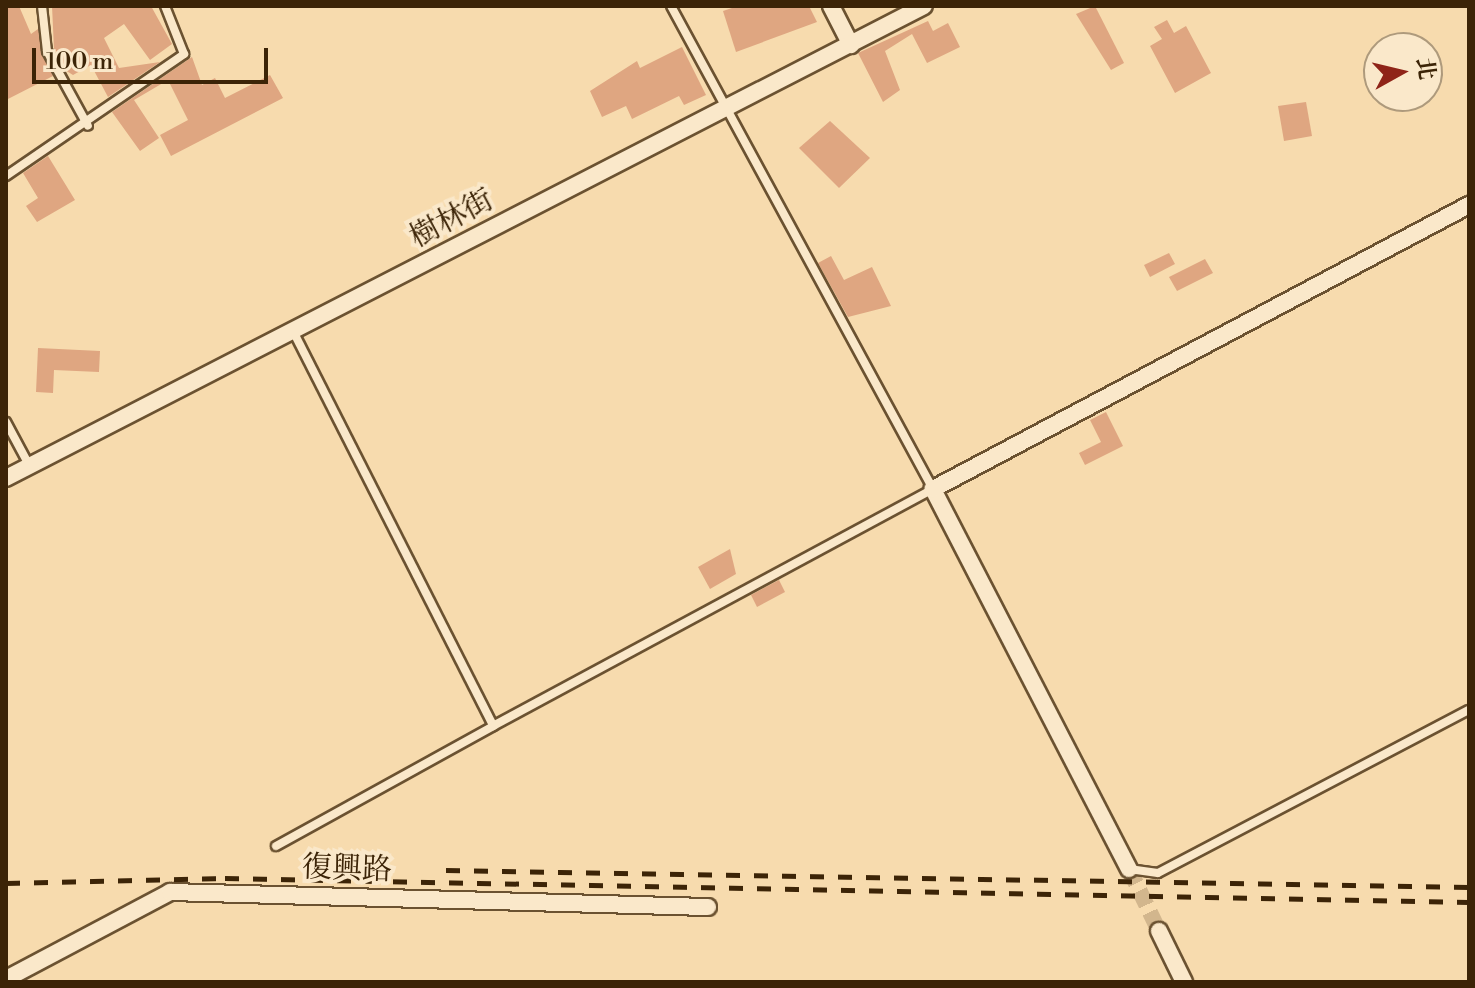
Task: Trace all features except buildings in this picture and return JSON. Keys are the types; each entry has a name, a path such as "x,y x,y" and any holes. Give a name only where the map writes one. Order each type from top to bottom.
{"street":[{"path":"831,6 851,45"},
{"name":"樹林街","path":"6,478 295,335 724,105 851,45 924,6"},
{"path":"1129,869 933,489 1469,205"},
{"name":"復興路","path":"6,979 170,892 708,907"},
{"path":"1159,931 1184,982"}],"lane":[{"path":"42,6 47,51 88,126"},
{"path":"6,176 88,126 184,54 165,6"},
{"path":"276,846 933,489 671,6"},
{"path":"295,335 493,726"},
{"path":"6,422 29,465"},
{"path":"1129,869 1158,873 1469,710"}],"tunnel":[{"path":"1129,869 1159,931"}],"railway":[{"path":"446,870 1469,887"},
{"path":"6,883 225,878 1469,902"}]}
